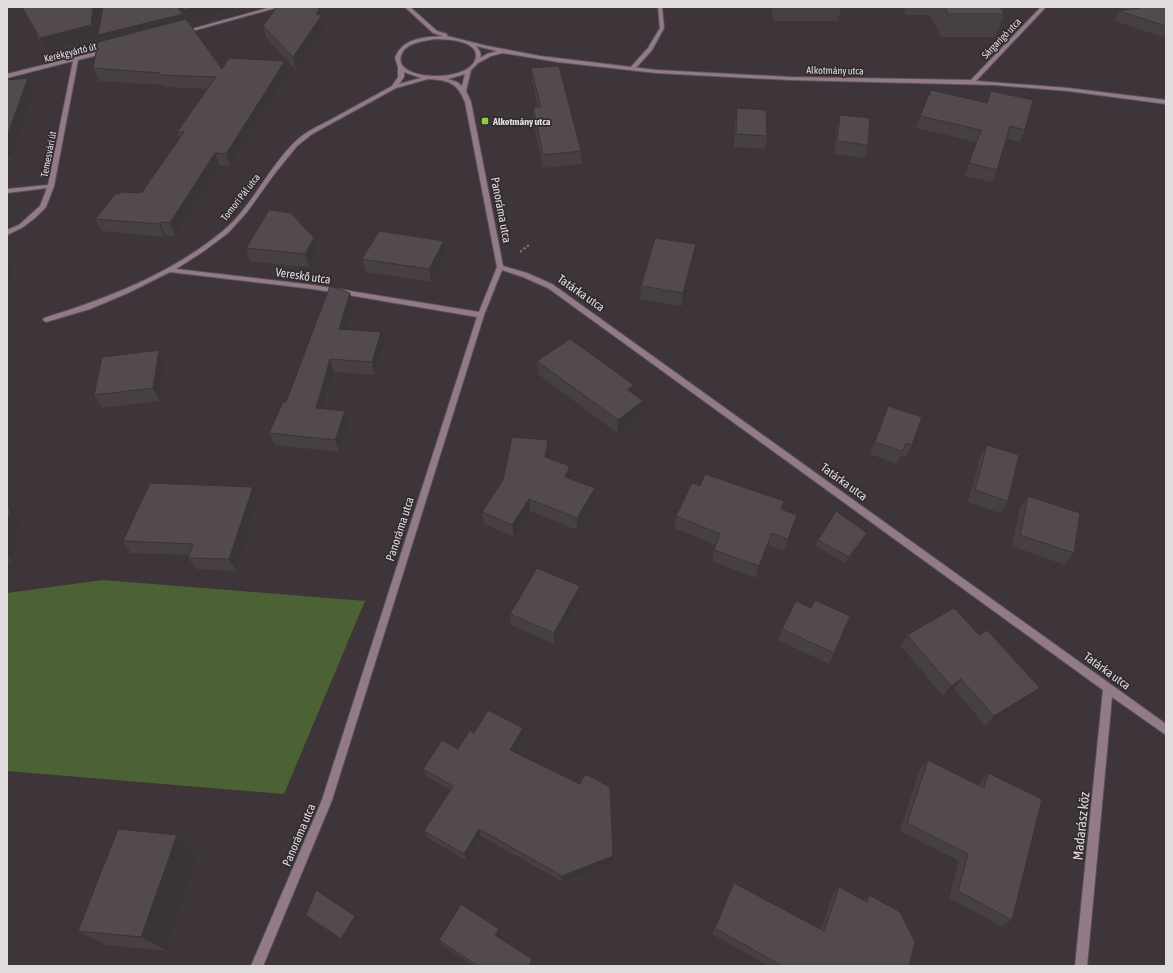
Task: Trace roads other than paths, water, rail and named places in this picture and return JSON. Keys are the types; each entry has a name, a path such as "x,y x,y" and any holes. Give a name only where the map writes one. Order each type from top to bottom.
{"street":[{"path":"180,32 277,7"},
{"path":"406,7 425,29 449,37"},
{"path":"632,69 650,49 662,28 660,7"},
{"name":"Sárgarigó utca","path":"972,82 1044,7"},
{"path":"416,41 425,29"},
{"path":"394,87 401,77 401,67 398,60 399,53 406,46 416,41 449,37"},
{"name":"Alkotmány utca","path":"449,37 504,51 582,64 632,69 745,77 972,82 1036,86 1166,102"},
{"path":"469,43 476,48 479,55 477,62"},
{"name":"Kerékgyártó út","path":"7,76 113,50"},
{"name":"Alkotmány utca","path":"442,78 457,75 469,69 489,55 504,51"},
{"name":"Temesvári út","path":"7,232 21,226 33,217 43,206 51,186 76,60"},
{"path":"401,67 411,74 427,78 442,78 454,82 464,90"},
{"name":"Panoráma utca","path":"257,966 327,800 481,315 500,267 468,102 464,90 469,69"},
{"name":"Tomori Pál utca","path":"46,320 88,307 169,270 202,250 226,232 245,211 286,156 310,133 394,87 427,78"},
{"path":"7,191 51,186"},
{"name":"Tatárka utca","path":"500,267 525,275 550,286 1166,730"},
{"name":"Vereskő utca","path":"169,270 313,288 481,315"},
{"name":"Madarász köz","path":"1081,966 1108,688"}],"place":[{"name":"Alkotmány utca","path":"485,121"}]}
